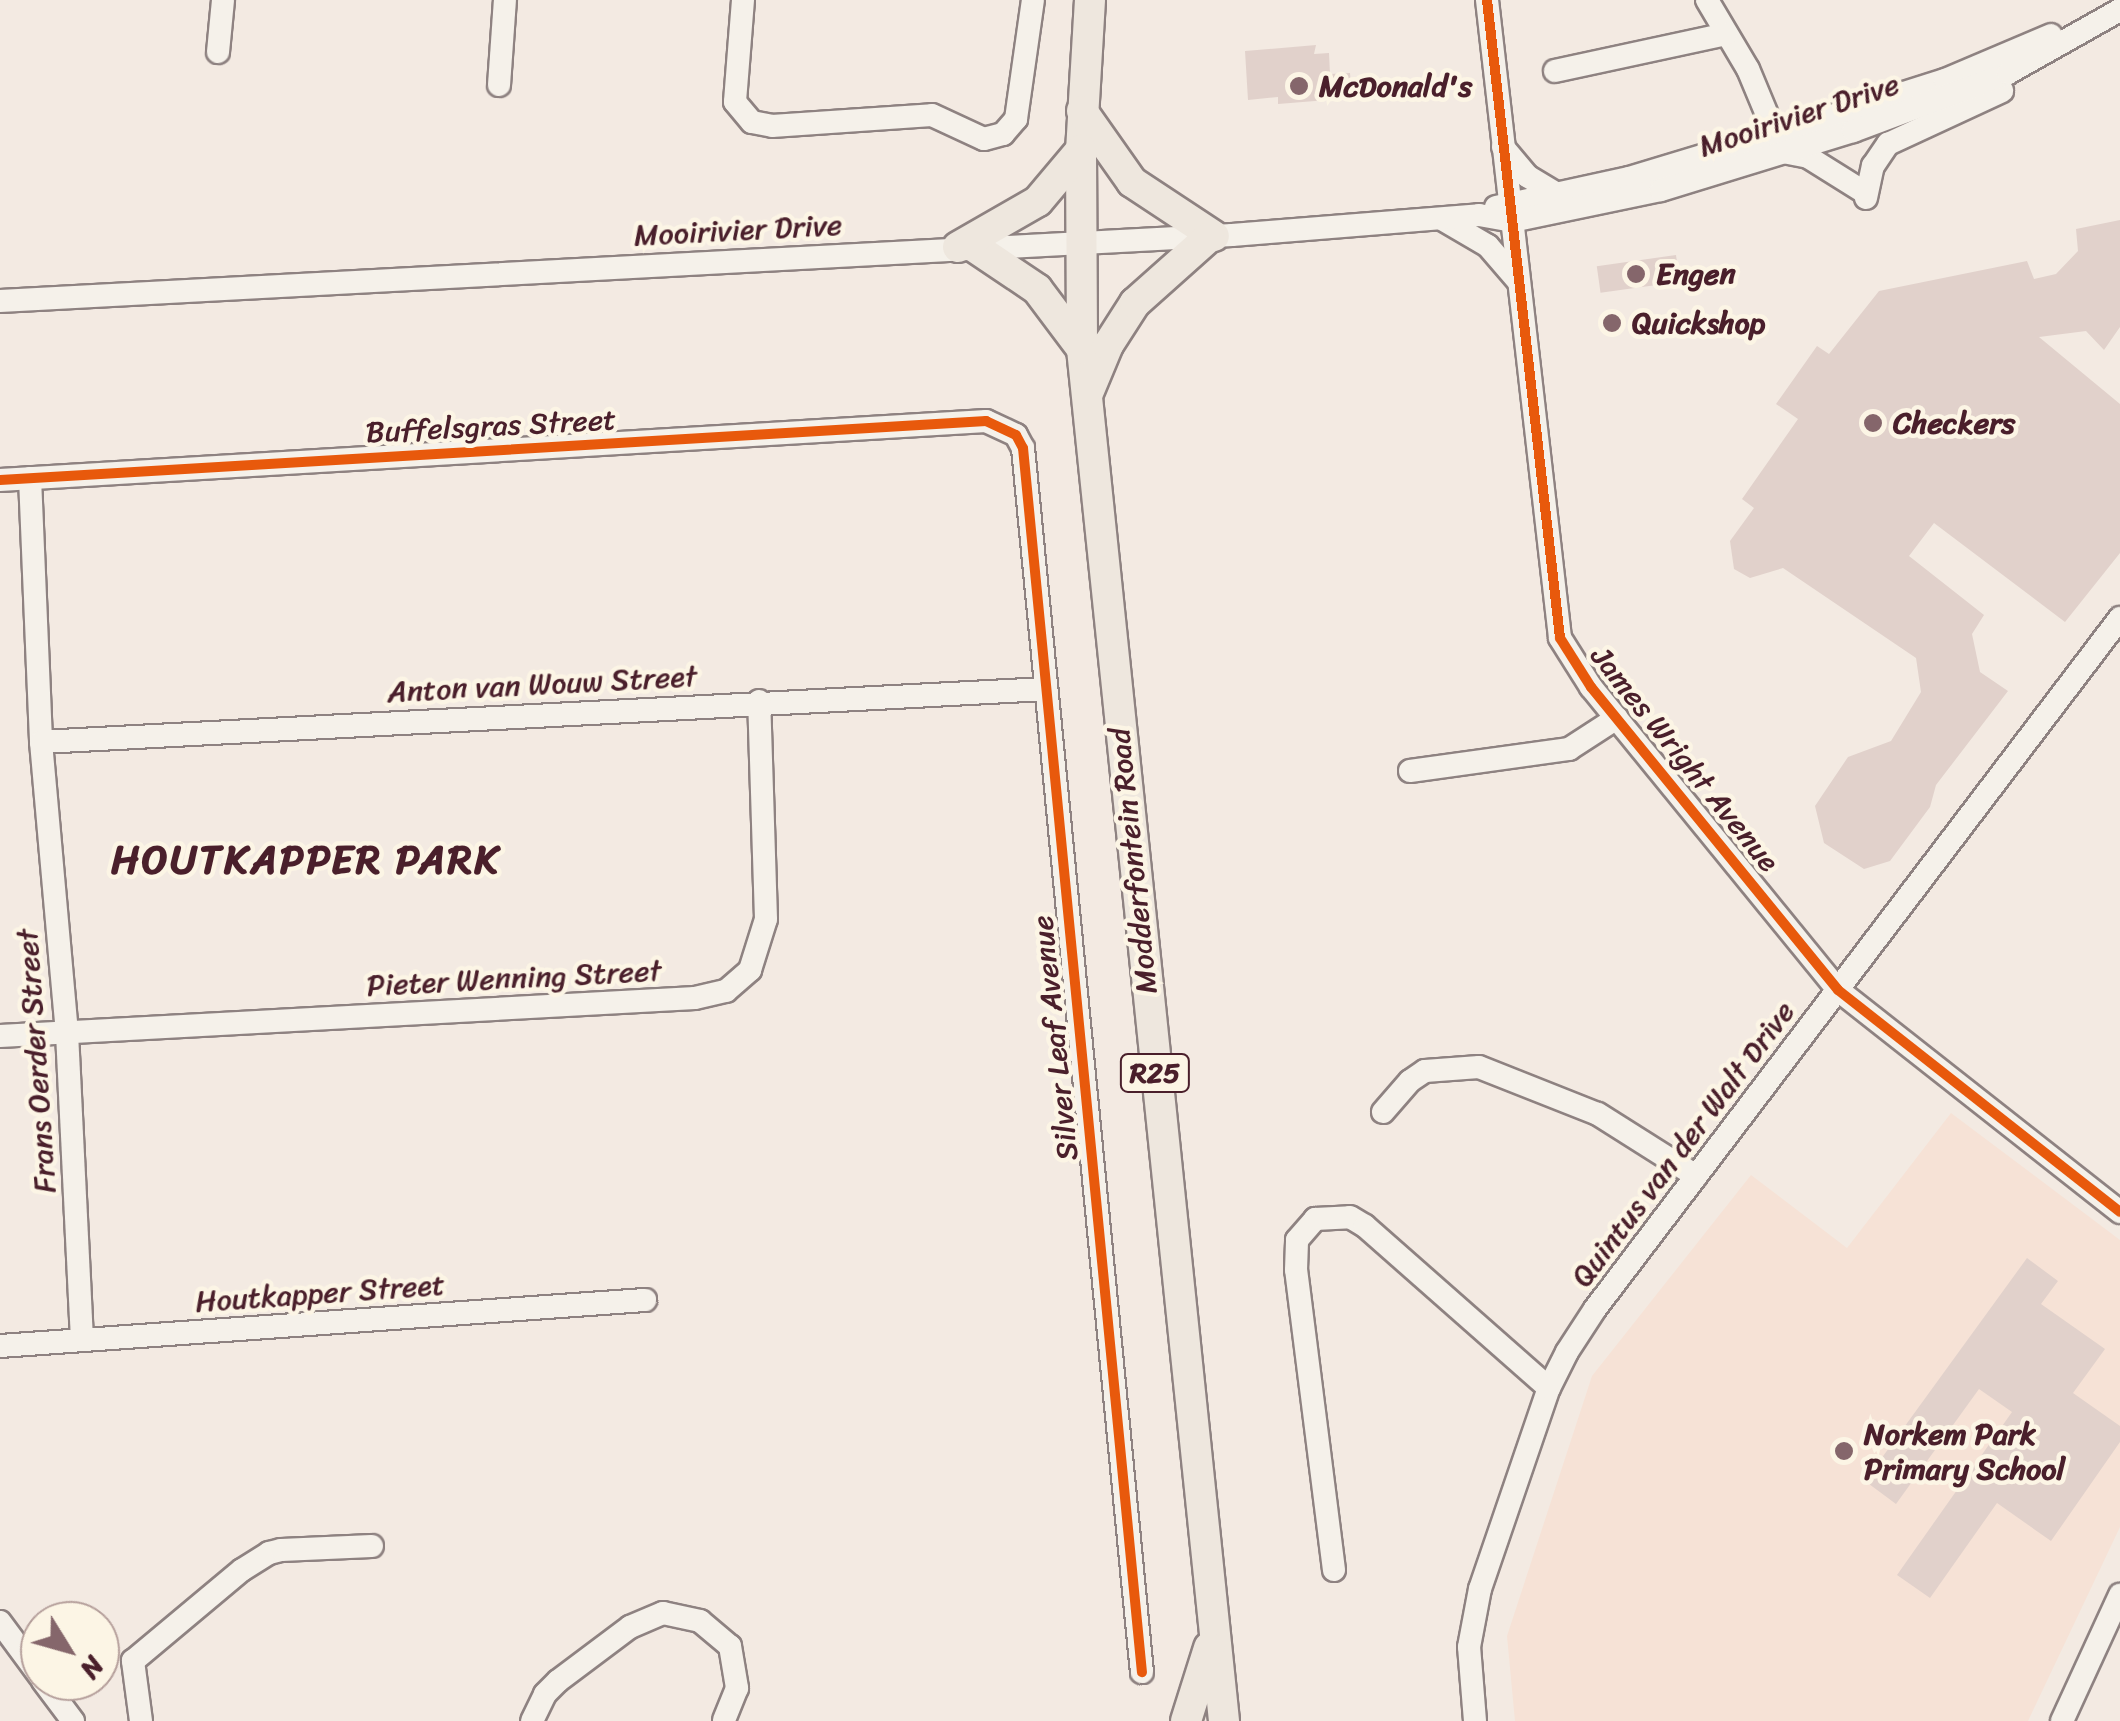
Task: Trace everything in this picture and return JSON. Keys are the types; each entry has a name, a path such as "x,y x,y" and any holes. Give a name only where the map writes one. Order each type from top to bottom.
{"main road":[{"name":"Modderfontein Road","path":"1090,0 1080,150 1082,349 1224,1721"},
{"path":"1082,112 1132,182 1212,236 1134,303 1108,346 1086,396"},
{"path":"1080,150 1038,201 965,247 1037,289 1082,349"},
{"path":"1186,1721 1214,1628"}],"street":[{"path":"218,52 223,0"},
{"path":"499,85 504,0"},
{"path":"743,0 734,90 738,110 760,125 920,114 940,118 984,138 1003,134 1016,119 1032,0"},
{"name":"James Wright Avenue","path":"1487,0 1556,621 1566,651 1838,990 2118,1208"},
{"path":"1707,0 1748,69 1779,143 1821,164 1864,195 1872,166 1888,144 1999,92 2075,48 2094,28"},
{"name":"Mooirivier Drive","path":"1779,143 1982,67 2054,33 2108,0"},
{"name":"Mooirivier Drive","path":"0,301 1212,236 1511,211 1564,201 1629,178 1779,143 1968,90 2094,28 2120,10"},
{"path":"1555,71 1726,34"},
{"path":"1442,219 1488,246 1518,274 1542,228 1564,201 1527,176 1503,147"},
{"name":"Buffelsgras Street","path":"0,480 986,421"},
{"name":"Silver Leaf Avenue","path":"986,421 1010,428 1023,448 1142,1672"},
{"name":"Frans Oerder Street","path":"30,478 41,742 67,1033 82,1340"},
{"name":"Quintus van der Walt Drive","path":"1475,1721 1469,1647 1480,1589 1549,1388 1595,1308 2120,618"},
{"name":"Anton van Wouw Street","path":"41,742 1046,688"},
{"name":"Pieter Wenning Street","path":"0,1036 675,999 726,991 750,970 766,919 758,701"},
{"path":"1410,770 1569,749 1617,718"},
{"path":"1383,1112 1410,1081 1426,1071 1478,1067 1598,1114 1696,1176"},
{"path":"1334,1570 1296,1270 1297,1240 1315,1219 1350,1216 1366,1226 1549,1388"},
{"name":"Houtkapper Street","path":"0,1346 645,1300"},
{"path":"140,1721 133,1661 242,1570 268,1552 372,1546"},
{"path":"2062,1721 2120,1595"},
{"path":"532,1721 558,1681 630,1627 663,1613 700,1621 730,1646 737,1688 724,1721"},
{"path":"0,1622 20,1649"}],"shaded area":[{"name":"Norkem Park Primary School","path":"1951,1113 2120,1240 2120,1527 2028,1721 1515,1721 1507,1636 1592,1376 1751,1175 1847,1248"}],"building":[{"name":"McDonald's","path":"1316,45 1314,54 1329,53 1330,74 1350,73 1352,98 1278,104 1278,97 1248,100 1245,51"},
{"path":"2120,220 2120,327 2104,350 2086,331 2039,337 2120,404 2120,553 2065,622 1934,523 1909,556 1984,615 1972,634 1980,672 2008,691 1936,785 1930,807 1890,861 1864,869 1824,843 1815,806 1848,757 1891,741 1921,692 1916,658 1783,568 1750,578 1734,569 1730,541 1754,508 1742,499 1798,419 1776,404 1817,346 1829,354 1879,291 2027,261 2034,279 2056,274 2078,251 2076,229"},
{"path":"1676,255 1680,282 1601,293 1597,266"},
{"path":"2027,1258 2058,1281 2041,1304 2105,1349 2073,1393 2120,1426 2120,1442 2051,1541 1997,1503 1930,1598 1897,1575 2012,1412 1979,1389 1896,1504 1865,1481"}],"cycle path":[{"path":"1487,0 1560,638 1591,687 1838,990 2120,1212"},
{"path":"0,480 986,421 1016,435 1023,448 1142,1672"}],"place":[{"name":"McDonald's","path":"1299,86"},
{"name":"Engen","path":"1636,274"},
{"name":"Quickshop","path":"1612,323"},
{"name":"Checkers","path":"1873,423"},
{"name":"Norkem Park Primary School","path":"1844,1451"}],"district":[{"name":"HOUTKAPPER PARK","path":"306,860"}]}
